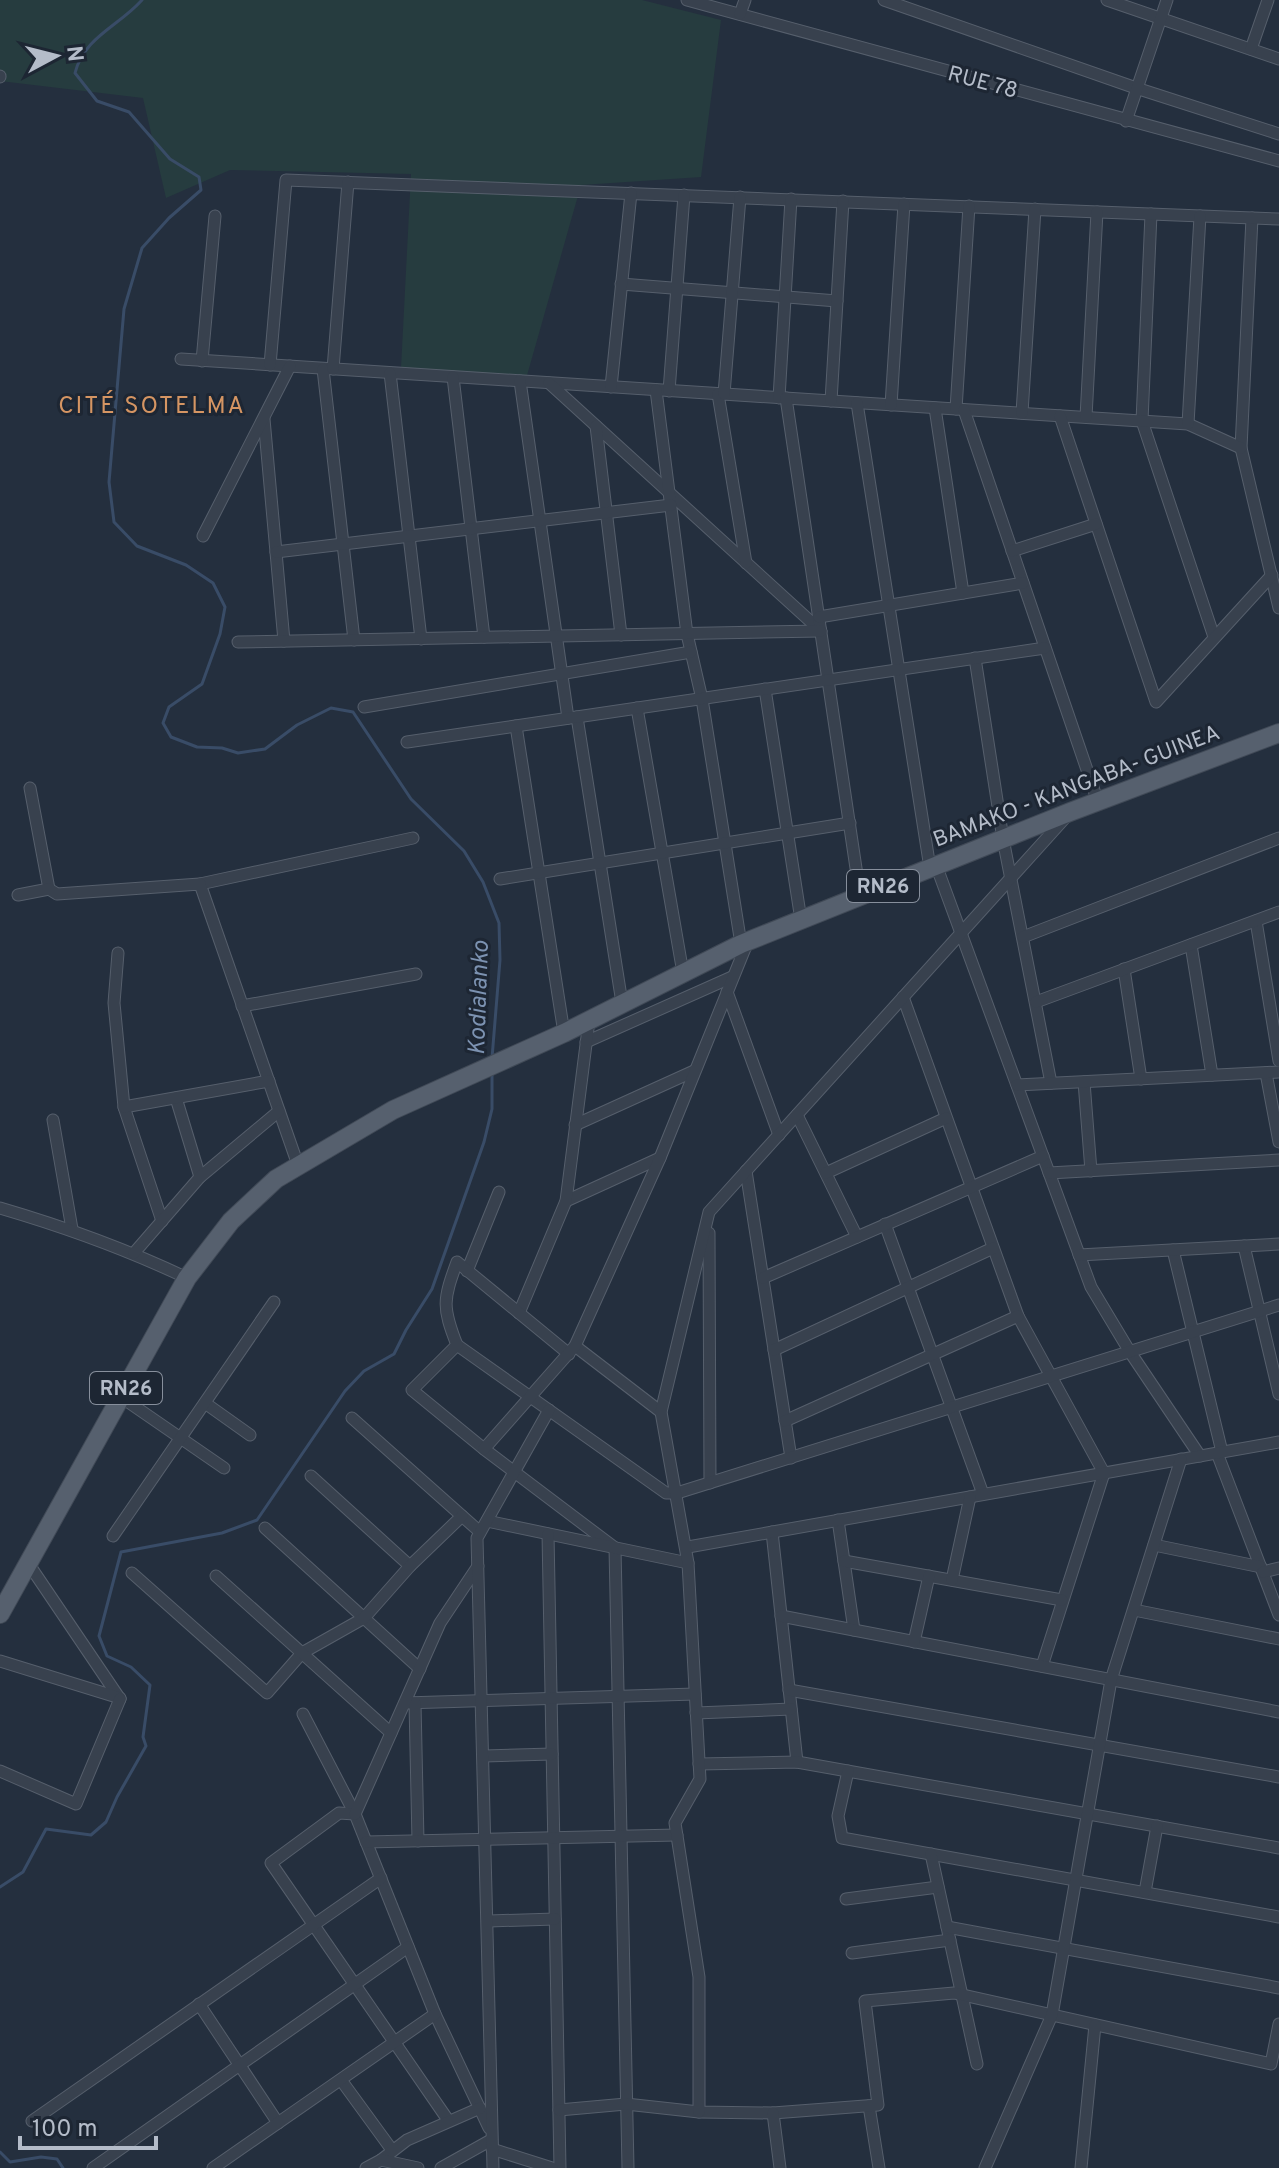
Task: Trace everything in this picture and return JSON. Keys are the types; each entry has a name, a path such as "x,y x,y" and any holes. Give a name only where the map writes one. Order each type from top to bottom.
{"main road":[{"name":"BAMAKO - KANGABA- GUINEA","path":"0,1614 187,1278 231,1221 266,1186 393,1110 564,1033 744,942 1070,812 1279,733"}],"street":[{"name":"RUE 78","path":"687,0 1279,161"},
{"path":"740,14 745,0"},
{"path":"884,0 1279,134"},
{"path":"1107,0 1279,59"},
{"path":"1126,121 1167,0"},
{"path":"1251,49 1268,0"},
{"path":"270,365 286,180 1279,219"},
{"path":"348,182 328,369 342,544 354,640"},
{"path":"611,387 631,193"},
{"path":"484,1449 572,1350 660,1158 744,942 702,699 687,634 669,492 662,390 677,289 684,195"},
{"path":"740,197 721,394 746,563"},
{"path":"791,199 782,398 819,617 860,895"},
{"path":"831,401 843,201"},
{"path":"891,405 904,204"},
{"path":"969,206 960,409 1098,802"},
{"path":"1022,413 1035,209"},
{"path":"1086,417 1097,212"},
{"path":"1151,214 1142,421 1214,637"},
{"path":"202,361 215,216"},
{"path":"1188,424 1200,216"},
{"path":"1252,218 1241,448 1279,608"},
{"path":"621,284 837,301"},
{"path":"181,359 1188,424 1241,448"},
{"path":"203,536 290,366"},
{"path":"390,373 421,639"},
{"path":"453,377 484,637"},
{"path":"520,381 561,674 600,863 622,1003"},
{"path":"548,383 821,631"},
{"path":"857,403 898,670 933,867 961,933 1091,1287 1130,1352 1200,1456"},
{"path":"935,408 963,593"},
{"path":"1060,416 1156,702 1272,575"},
{"path":"264,419 284,641"},
{"path":"596,426 621,635"},
{"path":"276,552 671,505"},
{"path":"1012,551 1096,524"},
{"path":"819,617 1023,583"},
{"path":"238,642 821,631"},
{"path":"407,742 1045,648"},
{"path":"364,707 691,652"},
{"path":"975,658 1003,839 1051,1083"},
{"path":"765,689 801,920"},
{"path":"637,708 683,973"},
{"path":"516,726 564,1033"},
{"path":"30,788 49,889"},
{"path":"699,2112 699,1977 675,1823 700,1779 688,1547 661,1412 709,1212 1070,812"},
{"path":"500,879 850,823"},
{"path":"18,895 49,889 57,894 200,884 413,838"},
{"path":"1023,937 1279,838"},
{"path":"200,884 298,1165"},
{"path":"1036,1002 1279,912"},
{"path":"1256,921 1279,1061"},
{"path":"1191,945 1212,1075"},
{"path":"118,953 114,1003 124,1107 162,1221"},
{"path":"1124,969 1141,1079"},
{"path":"242,1006 416,974"},
{"path":"586,1042 732,977"},
{"path":"727,992 779,1135"},
{"path":"903,997 1018,1316 1104,1473 1042,1666"},
{"path":"519,1313 566,1201 589,1021"},
{"path":"575,1125 694,1071"},
{"path":"1017,1085 1273,1072 1279,1142"},
{"path":"124,1107 269,1081"},
{"path":"1084,1082 1091,1171"},
{"path":"176,1098 200,1177"},
{"path":"134,1253 200,1177 279,1111"},
{"path":"797,1115 857,1237"},
{"path":"826,1173 946,1118"},
{"path":"53,1120 72,1229"},
{"path":"763,1278 1043,1156"},
{"path":"566,1201 660,1158"},
{"path":"1049,1173 1279,1160"},
{"path":"746,1171 791,1458"},
{"path":"467,1271 499,1192"},
{"path":"0,1208 72,1229 187,1278"},
{"path":"709,1212 710,1483"},
{"path":"885,1224 983,1494"},
{"path":"1079,1255 1279,1244"},
{"path":"1244,1246 1279,1394"},
{"path":"774,1350 993,1248"},
{"path":"1173,1250 1220,1452 1279,1615"},
{"path":"661,1412 519,1313 457,1262 445,1296 447,1318 457,1345 666,1493 677,1493 710,1483 1279,1305"},
{"path":"113,1536 274,1302"},
{"path":"785,1421 1018,1316"},
{"path":"457,1345 412,1390 615,1548"},
{"path":"121,1397 224,1468"},
{"path":"205,1403 250,1435"},
{"path":"493,2168 477,1538 549,1410"},
{"path":"352,1418 480,1532"},
{"path":"688,1547 1279,1442"},
{"path":"985,2168 1052,2015 1111,1680 1181,1459"},
{"path":"311,1476 410,1566"},
{"path":"952,1580 970,1497"},
{"path":"132,1573 267,1693 302,1653 364,1618 410,1566 462,1516"},
{"path":"838,1520 854,1630"},
{"path":"487,1521 688,1563"},
{"path":"265,1528 420,1669"},
{"path":"772,1532 797,1762"},
{"path":"548,1534 560,2168"},
{"path":"1154,1545 1262,1570 1279,1568"},
{"path":"615,1548 628,2168"},
{"path":"844,1561 1062,1600"},
{"path":"28,1563 120,1699"},
{"path":"355,1814 391,1733 410,1703 420,1669 440,1623 478,1566"},
{"path":"216,1576 391,1733"},
{"path":"914,1642 929,1576"},
{"path":"1134,1610 1279,1639"},
{"path":"781,1616 1279,1712"},
{"path":"0,1661 120,1699"},
{"path":"789,1690 1279,1777"},
{"path":"410,1703 695,1694"},
{"path":"0,1771 76,1804 120,1699"},
{"path":"410,1703 418,1841"},
{"path":"696,1713 791,1709"},
{"path":"303,1714 355,1814 435,2014 480,2108 491,2141 552,2168"},
{"path":"484,1756 552,1754"},
{"path":"699,1764 797,1762 1279,1848"},
{"path":"848,1771 838,1816 842,1838 1279,1917"},
{"path":"355,1814 339,1813 271,1863 448,2120"},
{"path":"1145,1892 1157,1826"},
{"path":"366,1842 677,1835"},
{"path":"931,1854 977,2064"},
{"path":"32,2121 381,1878"},
{"path":"846,1899 938,1887"},
{"path":"489,1921 555,1919"},
{"path":"947,1927 1279,1988"},
{"path":"852,1953 950,1940"},
{"path":"93,2168 408,1947"},
{"path":"559,2110 626,2104 699,2112 773,2113 878,2105 865,2001 962,1994 1271,2064 1279,2028"},
{"path":"199,2004 278,2123"},
{"path":"213,2168 435,2014"},
{"path":"1081,2168 1095,2025"},
{"path":"341,2080 392,2150"},
{"path":"869,2106 879,2168"},
{"path":"366,2168 448,2120 480,2108"},
{"path":"773,2113 780,2168"},
{"path":"441,2168 491,2141"},
{"path":"381,2160 418,2168"}],"green space":[{"path":"0,0 642,0 721,20 701,177 581,185 526,379 401,368 411,174 230,170 166,198 143,98 0,81"}],"waterway":[{"name":"Kodialanko","path":"142,0 94,41 75,73 97,101 129,112 170,159 199,177 201,190 169,218 142,248 124,309 109,482 114,522 137,546 186,565 213,583 225,607 220,634 202,684 169,707 163,723 171,737 197,747 222,748 238,753 265,749 297,725 331,708 353,712 411,799 464,851 483,882 499,923 500,960 492,1058"},
{"name":"Kodialanko","path":"0,1887 23,1872 46,1829 91,1835 106,1822 146,1746 143,1737 150,1685 131,1667 107,1656 99,1636 121,1552 222,1533 257,1520 345,1391 364,1371 394,1354 432,1289 484,1142 492,1109 492,1074"},
{"name":"Kodialanko","path":"0,2152 10,2162 41,2157 57,2159 63,2168"}],"district":[{"name":"CITÉ SOTELMA","path":"152,405"}]}
